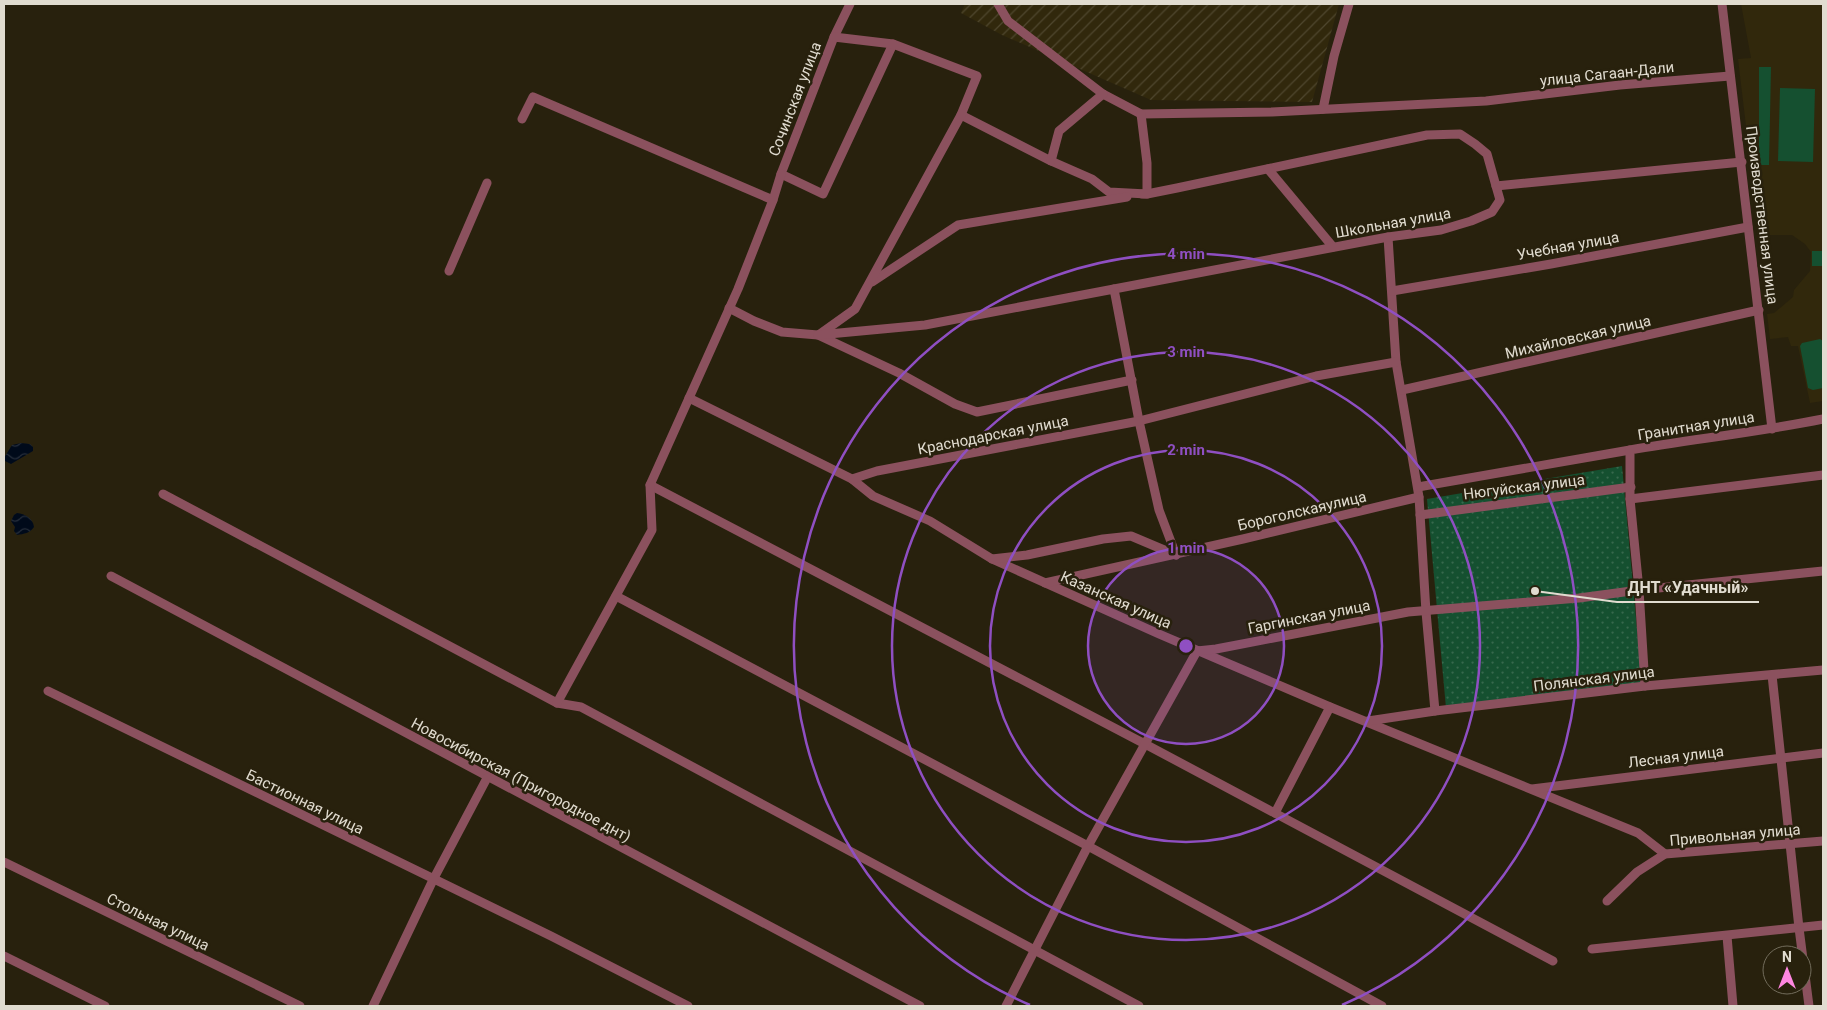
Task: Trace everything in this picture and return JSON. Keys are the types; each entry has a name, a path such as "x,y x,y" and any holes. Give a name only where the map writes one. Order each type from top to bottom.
{"street":[{"name":"Сочинская улица","path":"850,4 834,37 781,174 823,194 893,44"},
{"path":"998,4 1008,21 1103,94 1141,114 1148,163 1147,194"},
{"path":"1324,109 1327,86 1349,4"},
{"name":"Производственная улица","path":"1722,4 1772,429"},
{"path":"818,335 855,308 870,284 961,115 977,76 893,44 834,37"},
{"name":"улица Сагаан-Дали","path":"1141,114 1272,112 1486,101 1611,86 1730,76"},
{"path":"1051,161 1059,131 1103,94"},
{"path":"522,119 533,97 773,200"},
{"path":"961,115 1051,161 1092,179 1109,192 1147,194"},
{"path":"870,284 958,225 1147,194 1428,135 1460,134 1487,154 1496,186 1742,162"},
{"path":"1268,169 1333,247"},
{"path":"557,703 652,530 650,485 729,308 773,200 781,174"},
{"path":"449,271 488,183"},
{"name":"Школьная улица","path":"818,335 925,325 1333,247 1441,230 1492,212 1500,200 1496,186"},
{"name":"Учебная улица","path":"1392,290 1551,264 1748,226"},
{"path":"1388,237 1396,362 1419,497 1426,612 1435,711"},
{"path":"1114,289 1139,420 1159,510 1176,555"},
{"path":"729,308 754,322 782,332 818,335 899,373 955,404 977,412 1132,380"},
{"name":"Михайловская улица","path":"1402,390 1759,310"},
{"path":"1139,420 1316,376 1396,362"},
{"name":"Казанская улица","path":"689,398 852,479 874,496 930,522 992,559 1197,651 1638,832 1665,854"},
{"name":"Гранитная улица","path":"1645,686 1639,590 1630,499 1630,450 1714,436 1772,429 1823,419"},
{"name":"Краснодарская улица","path":"852,479 877,471 1139,420"},
{"path":"1418,487 1630,450"},
{"path":"1630,499 1823,475"},
{"path":"650,485 1145,744 1553,961"},
{"name":"Нюгуйская улица","path":"1420,515 1631,487"},
{"path":"163,494 557,703 581,708 1139,1006"},
{"name":"Бороголскаяулица","path":"1045,583 1176,555 1419,497"},
{"name":"Казанская улица","path":"992,559 1027,555 1131,536 1176,555"},
{"name":"Гаргинская улица","path":"1197,651 1408,612 1578,598 1639,590 1823,572"},
{"name":"Новосибирская (Пригородное днт)","path":"111,576 487,778 920,1006"},
{"path":"616,596 1088,846 1382,1006"},
{"path":"1006,1006 1088,846 1197,651"},
{"name":"Полянская улица","path":"1368,721 1435,711 1645,686 1823,670"},
{"path":"1772,675 1809,1006"},
{"name":"Бастионная улица","path":"48,691 551,936 688,1006"},
{"path":"1275,813 1330,707"},
{"name":"Лесная улица","path":"1532,789 1823,753"},
{"path":"373,1006 433,880 487,778"},
{"name":"Привольная улица","path":"1607,901 1637,872 1665,854 1823,841"},
{"name":"Стольная улица","path":"4,862 300,1006"},
{"path":"1592,949 1823,925"},
{"path":"1727,936 1733,1006"},
{"path":"4,956 105,1006"}],"shaded area":[{"path":"965,4 1339,4 1312,102 1151,100 1002,35 961,13"},
{"path":"1741,4 1823,4 1823,401 1810,403 1798,346 1791,346 1788,337 1770,339 1767,314 1774,313 1793,297 1794,290 1810,271 1811,252 1805,244 1792,235 1759,235 1738,59 1751,58"}],"green space":[{"path":"1759,67 1771,67 1769,165 1759,165"},
{"path":"1780,88 1815,89 1813,162 1778,161"},
{"path":"1812,251 1823,251 1823,266 1812,266"},
{"path":"1820,339 1823,341 1823,388 1813,390 1808,388 1800,346 1802,343"},
{"path":"1622,466 1642,684 1446,708 1427,499"}],"water":[{"path":"30,444 33,447 33,451 11,464 5,461 4,458 12,445"},
{"path":"17,513 26,515 30,519 34,527 31,531 17,535 11,521"}],"place":[{"name":"ДНТ «Удачный»","path":"1535,591"}]}
